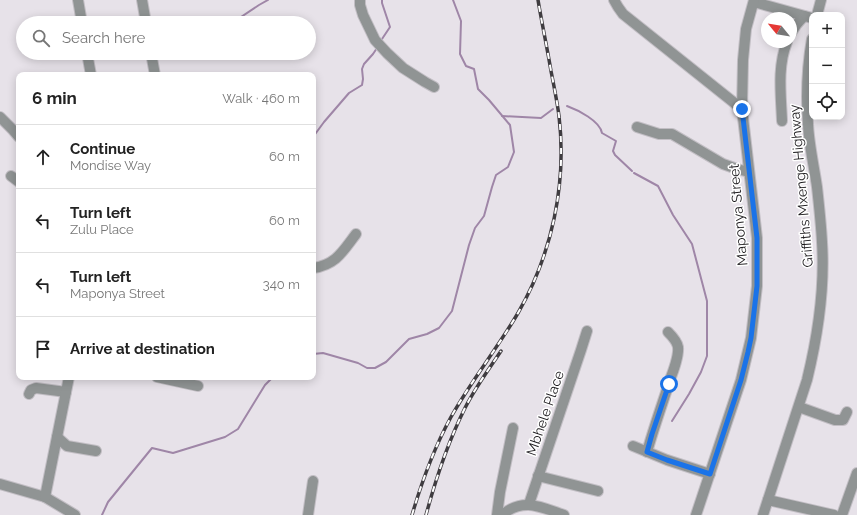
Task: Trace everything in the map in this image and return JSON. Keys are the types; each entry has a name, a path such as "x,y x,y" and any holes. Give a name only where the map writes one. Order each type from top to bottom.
{"street":[{"path":"78,0 81,16"},
{"path":"142,0 145,16"},
{"path":"360,0 363,15 375,40 403,68 434,87"},
{"path":"614,0 623,14 742,109"},
{"path":"818,12 821,0"},
{"name":"Maponya Street","path":"696,515 741,380 751,338 757,286 757,238 742,109 743,60 746,29 754,1 808,17"},
{"path":"797,24 808,17"},
{"path":"782,121 780,88 781,65 785,48"},
{"name":"Griffiths Mxenge Highway","path":"763,515 807,380 820,308 823,272 822,244 808,123 808,68 811,48"},
{"path":"89,60 91,72"},
{"path":"152,60 154,72"},
{"path":"0,117 16,133"},
{"path":"637,127 659,134 672,134 724,164 749,172"},
{"path":"10,176 16,180"},
{"path":"316,267 333,262 356,234"},
{"name":"Mbhele Place","path":"528,504 587,331"},
{"path":"647,452 678,351 676,342 668,332"},
{"path":"45,497 68,380"},
{"path":"171,380 198,386"},
{"path":"29,394 36,388 66,392"},
{"path":"798,408 835,420 843,420 847,412"},
{"path":"497,515 500,492 513,428"},
{"path":"57,437 67,446 96,451"},
{"path":"633,446 667,460 710,474"},
{"path":"842,515 857,474"},
{"path":"538,476 598,491"},
{"path":"308,515 313,481"},
{"path":"0,484 45,497 75,515"},
{"path":"768,500 834,515"},
{"path":"502,515 512,508 528,504 540,506 564,515"}],"waterway":[{"path":"242,16 268,0"},
{"path":"380,42 390,27 382,0"},
{"path":"316,354 323,353 358,363 367,368 375,368 386,362 409,339 427,334 439,328 452,311 469,245 475,228 484,216 496,175 508,167 514,152 510,125 478,89 474,69 466,66 460,54 461,21 453,0"},
{"path":"316,133 349,93 362,85 362,69 364,64 377,48"},
{"path":"567,106 588,116 597,124 602,133 616,141 613,151 615,155 632,171"},
{"path":"502,116 541,118 553,109"},
{"path":"634,173 658,186 673,215 692,244 707,301 707,356 701,372 672,421"},
{"path":"102,515 108,502 152,448 173,453 225,437 238,429 265,385 270,380"}],"railway":[{"path":"412,515 439,441 451,417 467,391 518,313 540,267 548,243 559,193 561,142 559,116 538,0"},
{"path":"426,515 434,487 453,434 473,393 501,351"}],"route":[{"path":"669,384 647,452 710,474 741,380 751,338 757,286 757,238 742,109"}]}
